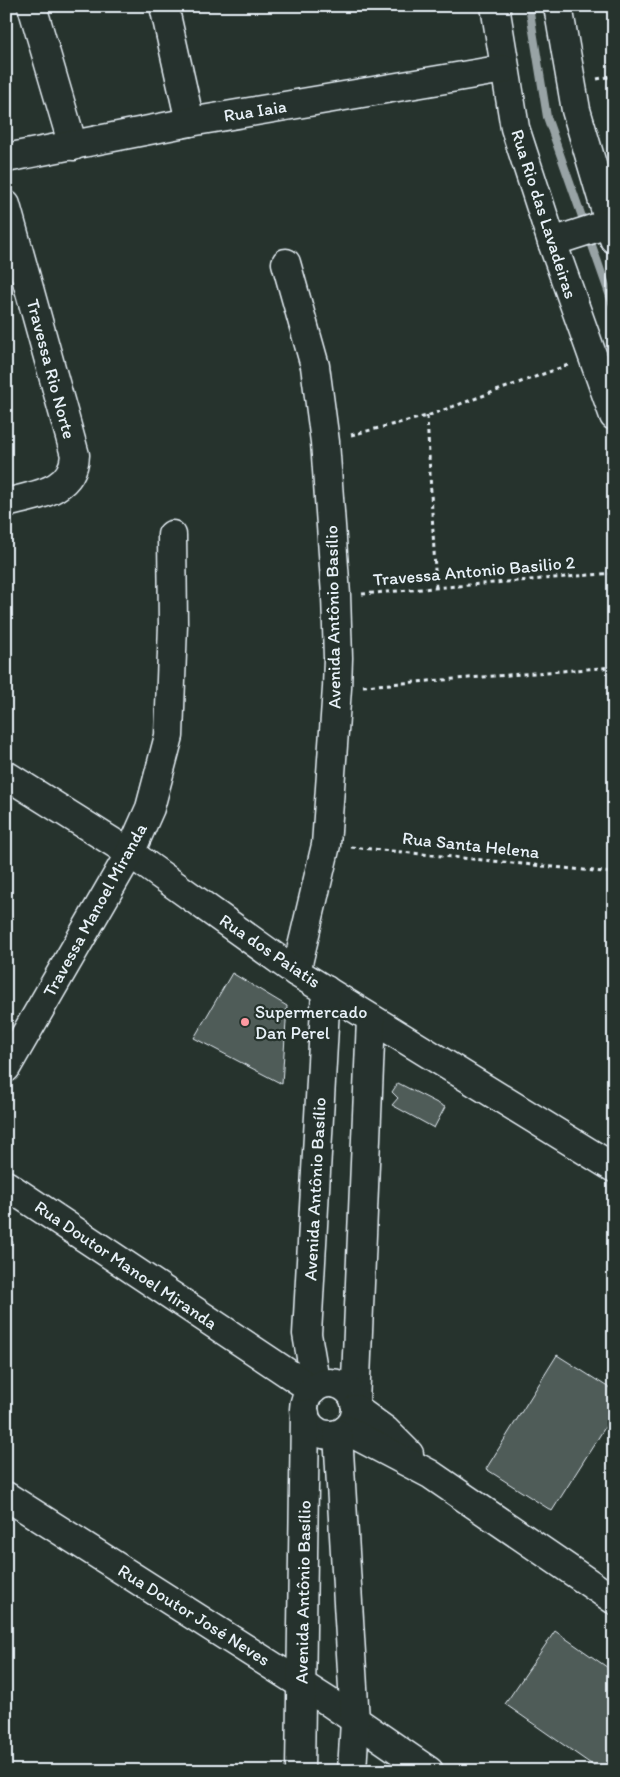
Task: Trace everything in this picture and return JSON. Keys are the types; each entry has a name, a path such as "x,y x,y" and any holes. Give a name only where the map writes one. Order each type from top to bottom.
{"street":[{"path":"32,6 73,146"},
{"path":"164,6 190,122"},
{"name":"Rua Rio das Lavadeiras","path":"495,6 515,128 556,241 614,416"},
{"path":"556,241 608,229 576,110 558,6"},
{"name":"Rua Iaia","path":"6,158 190,122 504,69"},
{"name":"Travessa Rio Norte","path":"6,205 75,455 74,466 62,485 46,492 6,503"},
{"name":"Avenida Antônio Basílio","path":"286,263 315,366 325,442 336,595 337,688 326,845 296,972"},
{"name":"Travessa Manoel Miranda","path":"6,1068 130,854 150,808 169,736 173,624 172,535"},
{"name":"Rua dos Paiatis","path":"6,775 130,854 296,972 614,1168"},
{"name":"Avenida Antônio Basílio","path":"300,1771 310,1399 307,1334 326,990"},
{"name":"Avenida Antônio Basílio","path":"352,1771 354,1721 349,1419 371,1019"},
{"name":"Rua Doutor Manoel Miranda","path":"6,1184 246,1344 310,1399"},
{"path":"349,1419 347,1389 340,1385 332,1383 310,1399 314,1429 321,1433 349,1419 385,1430 430,1474 614,1600"},
{"name":"Rua Doutor José Neves","path":"6,1496 302,1684 429,1771"}],"path":[{"path":"325,442 427,416 593,356"},
{"path":"427,416 436,588"},
{"name":"Travessa Antonio Basilio 2","path":"336,595 614,573"},
{"path":"337,688 614,667"},
{"name":"Rua Santa Helena","path":"326,845 614,873"}],"building":[{"name":"Supermercado Dan Perel","path":"232,973 287,1006 282,1084 194,1038"},
{"path":"398,1083 445,1107 434,1128 392,1105 398,1098 392,1092"},
{"path":"6,1238 13,1242 6,1253"},
{"path":"557,1355 614,1391 614,1413 552,1511 486,1469"},
{"path":"555,1631 614,1672 614,1771 601,1771 505,1704"}],"waterway":[{"path":"529,6 547,117 614,308"}],"place":[{"name":"Supermercado Dan Perel","path":"245,1022"}]}
